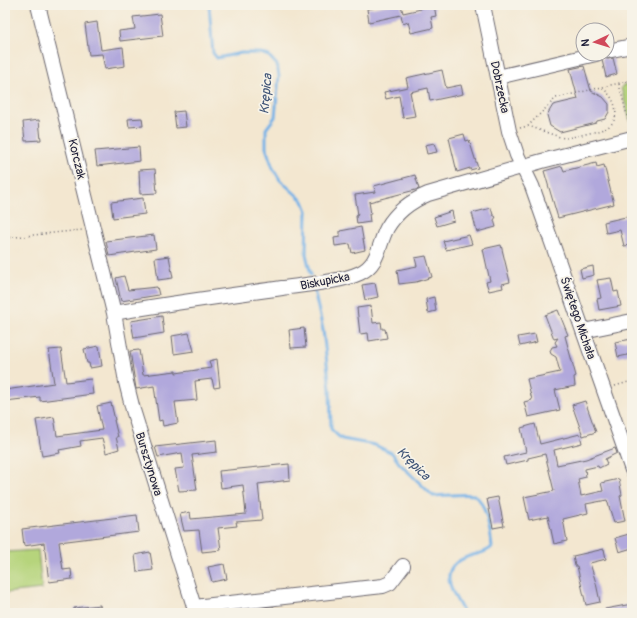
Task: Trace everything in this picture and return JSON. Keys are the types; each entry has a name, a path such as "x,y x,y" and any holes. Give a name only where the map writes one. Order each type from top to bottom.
{"street":[{"name":"Korczak","path":"38,5 114,313"},
{"name":"Dobrzecka","path":"483,5 509,131 523,166"},
{"path":"615,49 632,46"},
{"path":"498,77 575,59"},
{"name":"Biskupicka","path":"114,313 311,284 359,274 372,264 387,229 393,219 409,203 428,194 631,132"},
{"name":"Świętego Michała","path":"523,166 534,192 632,470"},
{"name":"Bursztynowa","path":"114,313 126,382 133,410 195,610"},
{"path":"583,331 632,320"},
{"path":"195,610 383,586 390,583 403,566"}],"path":[{"path":"509,131 528,126 556,98 632,80"},
{"path":"619,83 631,132"},
{"path":"528,126 564,138 607,128 614,119 616,107 612,97 600,87"},
{"path":"5,238 94,228"},
{"path":"604,391 618,384 632,381"}],"green space":[{"path":"632,83 632,128 621,88 623,85"},
{"path":"38,550 42,589 5,593 5,552"}],"building":[{"path":"387,5 401,5 403,13 421,9 420,5 434,5 436,16 431,17 433,28 411,33 408,22 403,24 401,15 369,22 367,9"},
{"path":"160,14 163,36 120,41 119,31 135,29 133,17"},
{"path":"97,22 101,50 123,47 125,66 105,69 102,54 89,55 85,24"},
{"path":"602,62 614,62 617,74 606,77"},
{"path":"584,66 591,91 603,97 609,104 609,112 605,119 597,121 596,123 560,132 550,126 547,115 553,105 578,99 570,69"},
{"path":"442,70 446,88 461,85 463,94 430,101 428,88 410,92 415,116 403,118 399,96 386,99 384,92 408,87 406,78"},
{"path":"184,111 186,127 176,128 174,112"},
{"path":"142,118 143,126 129,127 128,119"},
{"path":"39,120 41,140 25,141 23,122"},
{"path":"464,134 466,141 469,140 478,168 470,170 470,168 457,172 449,138"},
{"path":"434,143 437,152 427,154 425,145"},
{"path":"139,147 140,161 97,166 95,151"},
{"path":"596,163 597,167 604,165 614,204 558,218 544,171 562,166 564,171"},
{"path":"155,169 157,193 140,194 139,170"},
{"path":"415,175 419,189 369,202 371,214 369,214 370,222 357,224 356,216 358,215 355,195 375,192 374,186"},
{"path":"143,198 145,214 113,218 111,202"},
{"path":"491,208 493,215 496,217 494,220 496,227 477,232 472,213"},
{"path":"452,211 454,221 437,226 434,217"},
{"path":"630,216 632,226 632,245 624,246 620,230 606,233 604,222"},
{"path":"361,227 365,250 352,253 350,244 335,246 334,238 340,237 340,231"},
{"path":"154,235 156,249 109,256 106,241"},
{"path":"469,235 472,244 446,250 443,241"},
{"path":"501,245 510,282 502,284 503,288 489,291 486,282 490,281 483,249"},
{"path":"169,256 173,278 158,280 155,258"},
{"path":"426,256 432,277 416,282 399,284 397,270 417,266 415,258"},
{"path":"593,266 594,275 582,278 580,269"},
{"path":"124,276 128,290 157,287 159,295 121,301 116,278"},
{"path":"611,278 614,292 618,291 621,306 599,310 597,299 601,298 597,280"},
{"path":"375,283 378,297 365,300 362,285"},
{"path":"434,297 436,311 428,313 426,299"},
{"path":"371,306 373,323 381,322 382,329 385,329 387,338 369,341 368,333 360,334 357,308"},
{"path":"558,310 568,335 565,336 576,376 574,377 575,386 555,390 560,410 528,417 524,402 532,400 527,379 560,372 556,357 551,354 550,351 552,347 557,346 555,342 558,338 554,339 545,315"},
{"path":"162,316 164,333 134,338 131,321"},
{"path":"304,328 306,347 291,348 289,330"},
{"path":"189,333 194,351 174,354 172,336"},
{"path":"535,334 537,342 520,346 518,337"},
{"path":"632,339 632,354 618,357 615,342"},
{"path":"99,346 102,366 90,368 89,363 87,363 84,349"},
{"path":"61,349 66,382 91,379 93,394 40,401 40,397 5,401 5,390 54,383 49,350"},
{"path":"139,350 143,375 176,371 176,373 211,368 209,361 217,359 220,387 214,388 212,379 195,381 197,400 175,402 178,423 163,426 162,420 159,421 154,386 136,389 130,351"},
{"path":"585,401 596,432 583,436 572,405"},
{"path":"111,403 119,449 106,453 102,438 80,441 81,446 59,450 60,453 42,456 36,420 54,417 57,436 102,430 97,406"},
{"path":"535,424 540,444 580,434 582,443 554,450 557,465 586,459 615,448 617,453 605,459 607,464 599,468 598,466 585,469 586,477 578,479 581,496 603,491 601,483 619,479 622,495 620,496 625,521 614,523 607,500 586,504 588,513 563,519 567,541 554,544 548,516 529,520 524,497 554,491 545,454 506,465 504,457 526,452 521,428"},
{"path":"216,440 217,452 192,455 197,490 179,491 175,469 184,468 182,453 158,457 155,447"},
{"path":"289,464 290,480 258,484 262,520 236,522 237,526 218,528 221,550 202,552 199,530 184,531 180,514 190,512 191,519 246,514 243,485 221,488 219,471"},
{"path":"498,497 504,526 493,528 487,499"},
{"path":"137,515 139,532 59,542 63,570 71,569 72,579 49,582 44,543 24,546 22,529"},
{"path":"629,534 632,548 619,552 615,538"},
{"path":"604,549 606,559 590,563 600,602 586,605 577,566 575,566 573,556"},
{"path":"150,552 153,570 137,572 135,555"},
{"path":"224,564 227,579 212,582 208,567"},
{"path":"632,604 632,613 605,613 605,609"},
{"path":"100,605 101,613 74,613 74,608"},
{"path":"274,607 274,613 264,613 263,608"}],"waterway":[{"name":"Krępica","path":"209,5 213,53 217,58 241,53 261,53 269,56 277,65 279,76 275,117 266,129 266,148 273,168 280,180 303,201 307,211 306,254 311,275"},
{"name":"Krępica","path":"314,290 323,330 330,389 331,429 342,439 375,445 392,453 399,463 433,496 471,494 478,498 482,504 487,519 492,547 486,551 457,562 451,568 449,575 449,582 455,598 464,613"}]}
